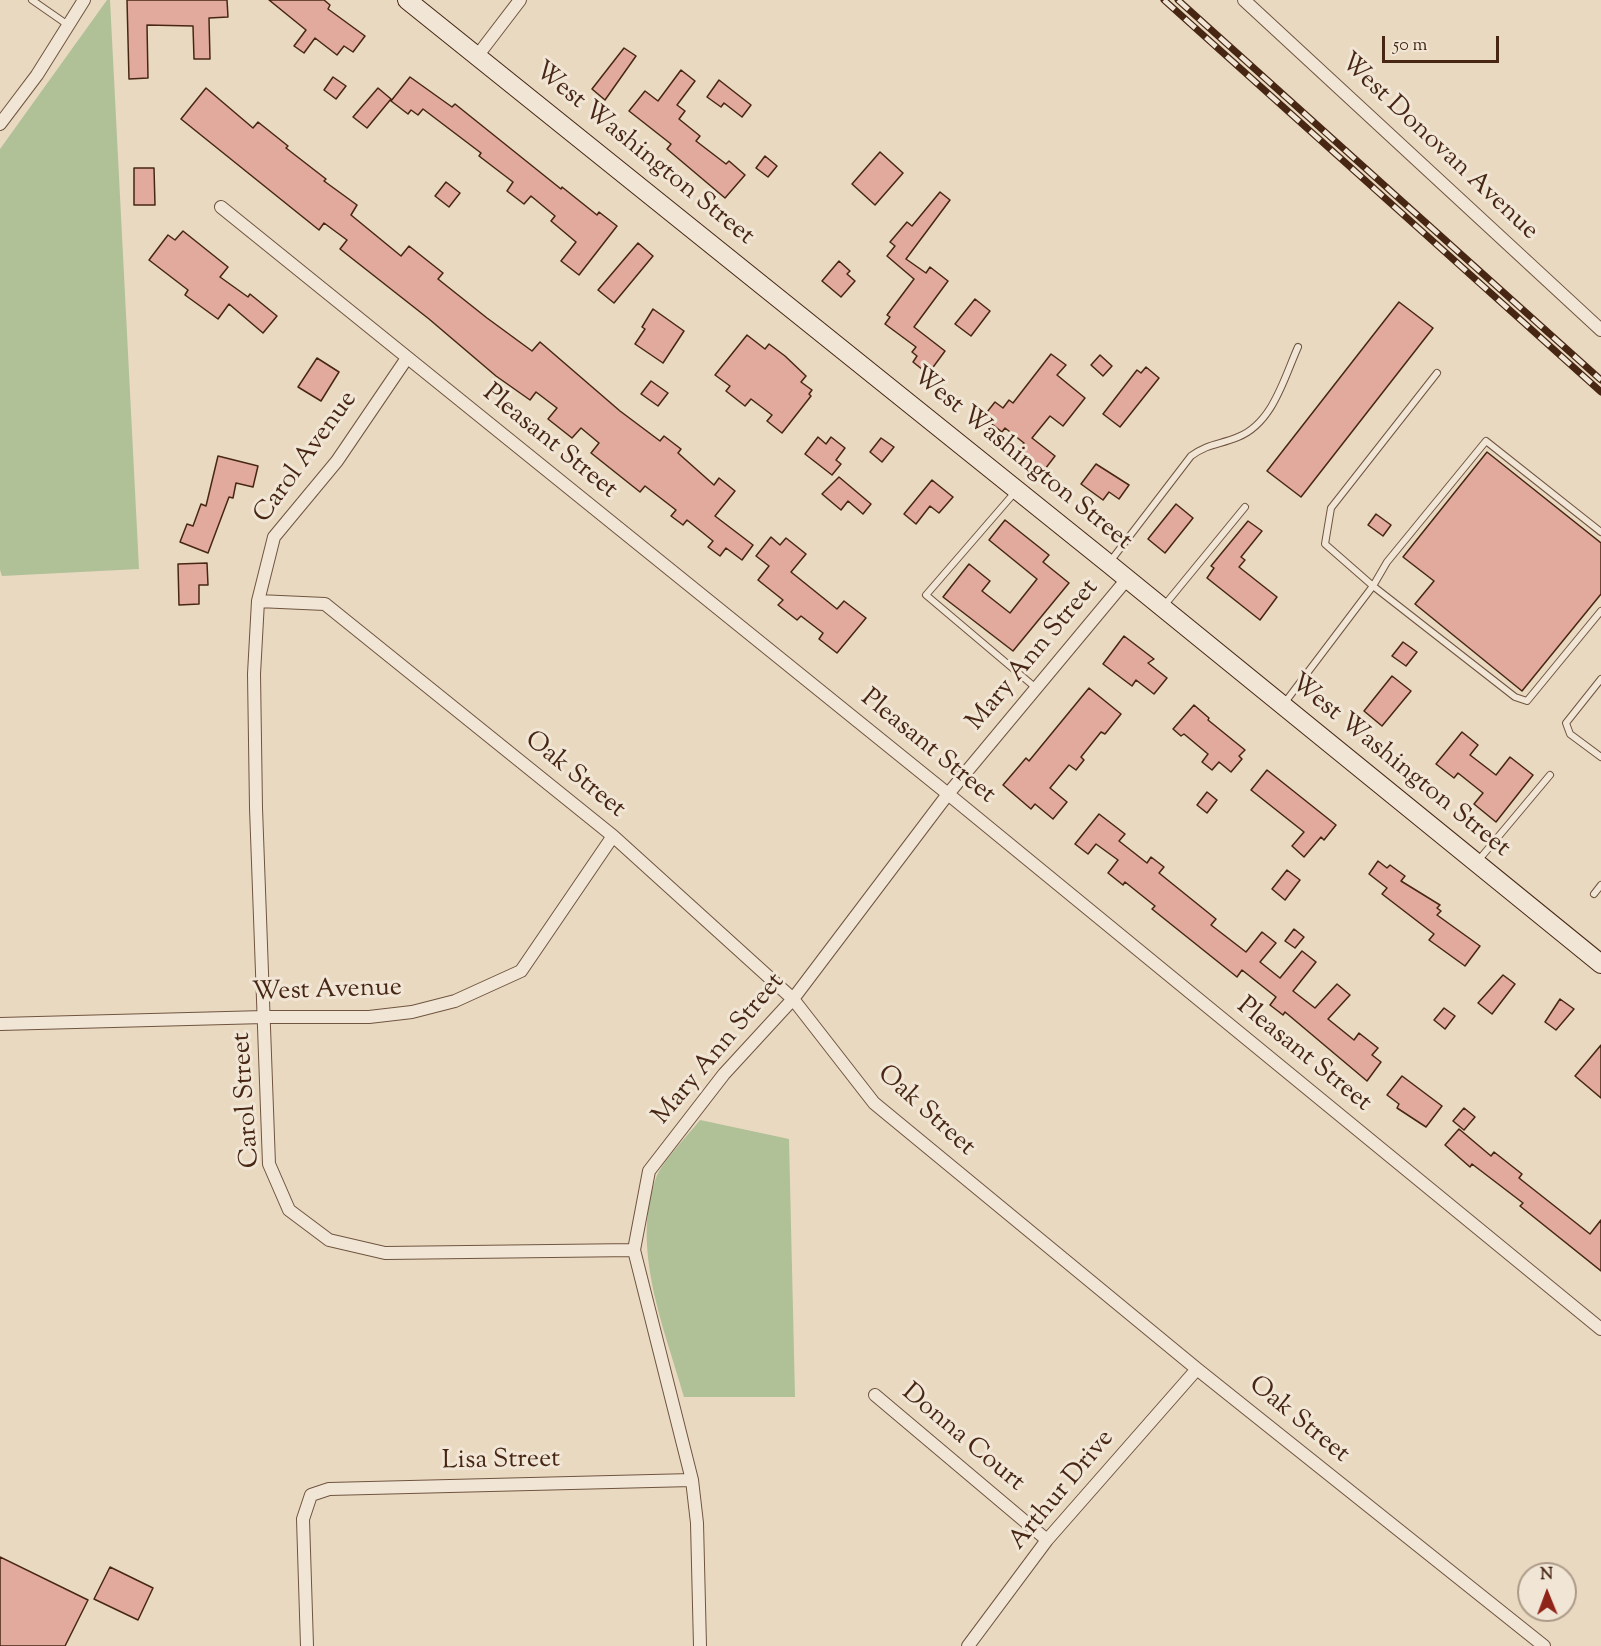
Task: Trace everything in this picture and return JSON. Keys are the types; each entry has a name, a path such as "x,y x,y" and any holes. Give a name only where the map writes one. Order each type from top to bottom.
{"main road":[{"name":"West Washington Street","path":"407,0 1109,564 1601,964"}],"street":[{"path":"0,124 37,75 84,0"},
{"path":"478,55 520,0"},
{"name":"West Donovan Avenue","path":"1244,0 1601,330"},
{"name":"Pleasant Street","path":"221,207 948,794 1601,1329"},
{"name":"Carol Avenue","path":"256,808 254,674 258,601 274,537 337,461 407,358"},
{"name":"Mary Ann Street","path":"700,1646 697,1523 693,1480 634,1250 650,1171 724,1074 793,999 948,794 1127,579"},
{"name":"Oak Street","path":"258,601 325,604 613,836 793,999 874,1103 1197,1369 1544,1646"},
{"name":"Carol Street","path":"256,808 269,1164 290,1210 329,1240 385,1253 634,1250"},
{"name":"West Avenue","path":"0,1024 264,1017 369,1017 412,1012 455,1001 521,971 613,836"},
{"name":"Arthur Drive","path":"968,1646 1047,1540 1197,1369"},
{"name":"Donna Court","path":"875,1395 1047,1540"},
{"name":"Lisa Street","path":"307,1646 303,1519 311,1495 329,1488 693,1480"}],"lane":[{"path":"32,0 68,25"},
{"path":"1109,564 1191,456 1209,444 1237,438 1254,429 1272,407 1298,347"},
{"path":"1437,373 1331,508 1325,544 1373,585 1515,697 1527,701 1601,611"},
{"path":"1283,705 1373,585 1387,562 1486,441 1601,532"},
{"path":"1017,490 926,595 1036,689"},
{"path":"1162,607 1245,507"},
{"path":"1601,679 1566,723 1570,734 1601,757"},
{"path":"1477,863 1550,775"},
{"path":"1594,894 1601,885"}],"green space":[{"path":"107,0 110,0 139,569 2,576 0,570 0,149"},
{"path":"700,1120 789,1139 795,1397 684,1397 653,1289 648,1261 647,1233 649,1205 656,1178 669,1157"}],"building":[{"path":"127,0 227,0 228,17 209,18 210,59 194,59 193,26 147,25 148,78 129,79"},
{"path":"269,0 324,0 330,5 328,9 365,36 353,52 344,46 337,55 315,38 304,53 294,46 306,30"},
{"path":"624,48 636,56 605,100 592,89"},
{"path":"681,70 695,81 677,105 685,111 679,119 700,136 696,141 726,164 729,161 745,175 725,198 667,149 671,144 629,111 645,91 658,101"},
{"path":"333,77 346,86 336,99 324,90"},
{"path":"410,77 452,107 455,104 561,189 562,187 597,215 599,212 617,226 579,275 561,261 576,242 551,221 555,216 531,196 524,204 507,191 513,182 479,156 481,153 423,109 418,115 411,110 408,114 391,101"},
{"path":"719,80 751,105 742,117 724,103 721,107 707,97"},
{"path":"206,88 253,128 258,122 288,146 286,148 326,179 324,181 357,205 351,215 401,256 409,246 443,273 438,279 487,318 532,351 540,342 620,411 660,441 664,436 681,449 678,453 714,485 719,478 735,491 715,516 753,545 742,560 726,548 720,556 708,547 713,541 687,520 683,525 671,516 676,510 645,486 640,492 591,453 599,443 581,428 572,438 548,419 557,408 536,392 530,400 496,376 429,319 340,249 347,240 324,223 319,230 181,119"},
{"path":"378,88 391,99 367,128 353,117"},
{"path":"880,152 903,173 875,205 852,184"},
{"path":"765,156 777,166 768,177 756,168"},
{"path":"134,168 154,168 155,205 134,205"},
{"path":"446,182 460,193 449,207 435,196"},
{"path":"940,192 950,200 906,259 926,273 930,267 948,281 914,327 945,351 928,374 913,362 917,356 912,352 916,347 885,324 890,317 887,315 914,279 887,256 895,246 890,242 907,222 912,226"},
{"path":"183,231 228,267 220,277 248,297 250,294 277,316 263,333 229,304 218,319 185,295 188,290 149,260 168,235 175,240"},
{"path":"638,243 653,256 614,303 598,290"},
{"path":"839,261 850,271 847,274 855,281 841,297 822,281"},
{"path":"975,299 990,311 971,336 955,324"},
{"path":"1399,302 1433,328 1301,497 1267,471"},
{"path":"653,309 684,331 663,363 635,344 645,329 642,327"},
{"path":"747,335 765,349 769,344 785,356 806,376 801,382 812,390 809,394 811,396 782,433 767,421 772,415 751,399 745,406 726,391 730,386 715,375"},
{"path":"1051,354 1066,365 1057,375 1085,398 1063,426 1050,416 1032,438 1055,456 1039,477 1013,456 1024,443 1005,428 1002,432 983,417 995,402 1003,408 1009,400 1013,403"},
{"path":"1100,355 1112,366 1103,376 1091,365"},
{"path":"317,358 339,372 321,401 298,387"},
{"path":"1146,367 1159,378 1120,427 1103,414 1137,370 1141,373"},
{"path":"651,381 668,393 658,406 641,394"},
{"path":"818,437 826,444 831,437 845,448 836,460 841,464 832,475 805,454"},
{"path":"881,438 894,447 882,462 870,452"},
{"path":"1487,452 1601,543 1601,594 1522,691 1415,604 1434,581 1403,557"},
{"path":"218,456 258,466 253,487 236,483 233,498 229,497 208,553 180,542 187,524 193,526 201,504 206,506"},
{"path":"1096,464 1129,485 1119,499 1109,492 1103,500 1081,484"},
{"path":"839,477 871,504 863,514 848,501 841,510 822,494"},
{"path":"932,480 953,497 939,513 930,506 916,524 904,514"},
{"path":"1176,504 1193,518 1165,553 1148,539"},
{"path":"1376,514 1391,525 1383,536 1368,525"},
{"path":"1005,520 1049,555 1043,562 1069,583 1013,651 943,597 969,564 990,581 982,591 1010,613 1037,579 989,540"},
{"path":"1248,521 1262,531 1241,557 1245,560 1239,567 1277,597 1260,620 1207,578 1214,568 1211,566"},
{"path":"771,537 780,545 786,538 806,554 791,572 837,609 844,601 866,618 837,653 819,639 823,633 801,616 797,620 778,605 783,600 758,580 769,566 756,556"},
{"path":"207,563 208,585 199,585 199,604 179,605 178,564"},
{"path":"1124,636 1154,659 1148,663 1167,678 1154,694 1136,680 1132,686 1103,664"},
{"path":"1403,642 1417,652 1406,666 1392,656"},
{"path":"1392,676 1411,691 1382,726 1364,711"},
{"path":"1089,688 1121,714 1105,734 1101,732 1081,757 1084,760 1076,770 1069,765 1050,788 1067,802 1053,819 1035,804 1031,809 1003,785 1026,758 1029,761"},
{"path":"1194,705 1209,718 1208,720 1245,750 1239,756 1242,759 1231,772 1219,762 1212,770 1202,762 1208,754 1184,734 1181,736 1173,729"},
{"path":"1462,732 1478,745 1470,755 1496,775 1510,757 1533,775 1496,822 1474,804 1483,793 1458,773 1454,778 1436,764"},
{"path":"1267,770 1336,825 1324,840 1321,837 1304,857 1292,846 1304,832 1251,790"},
{"path":"1207,792 1217,800 1207,813 1197,805"},
{"path":"1099,814 1125,834 1119,841 1147,863 1151,857 1164,867 1159,873 1216,919 1211,925 1246,952 1262,932 1276,943 1260,962 1280,978 1302,951 1316,962 1293,991 1315,1008 1337,984 1350,995 1328,1019 1354,1040 1359,1033 1378,1048 1372,1055 1381,1062 1367,1081 1285,1012 1283,1015 1270,1005 1276,997 1242,970 1237,977 1152,909 1155,906 1125,882 1123,885 1108,873 1118,860 1096,844 1088,854 1075,844"},
{"path":"1378,861 1387,868 1390,865 1405,876 1401,881 1440,905 1437,908 1441,911 1437,915 1480,946 1465,966 1429,940 1434,934 1382,894 1387,888 1369,874"},
{"path":"1287,870 1300,880 1285,900 1272,889"},
{"path":"1294,929 1304,937 1295,948 1285,941"},
{"path":"1503,975 1515,984 1492,1014 1478,1003"},
{"path":"1560,999 1574,1009 1556,1030 1545,1022"},
{"path":"1444,1008 1455,1016 1445,1029 1434,1020"},
{"path":"1601,1045 1601,1098 1575,1076"},
{"path":"1402,1076 1442,1106 1426,1127 1397,1108 1399,1104 1387,1095"},
{"path":"1464,1108 1475,1117 1464,1130 1453,1121"},
{"path":"1459,1129 1491,1156 1494,1152 1522,1174 1519,1178 1590,1234 1601,1220 1601,1271 1520,1206 1523,1203 1472,1164 1470,1167 1445,1145"},
{"path":"0,1557 88,1600 65,1646 0,1646"},
{"path":"110,1567 153,1588 138,1620 94,1599"}],"railway":[{"path":"1164,0 1601,392"},
{"path":"1178,0 1601,380"}]}
